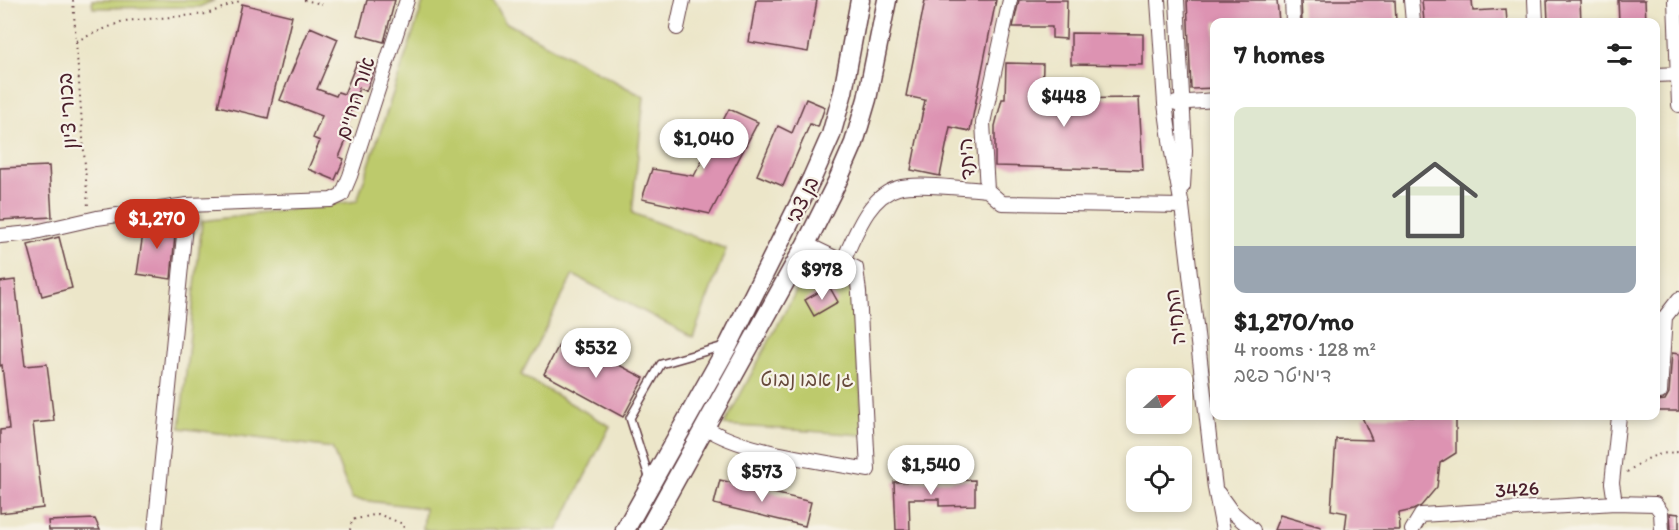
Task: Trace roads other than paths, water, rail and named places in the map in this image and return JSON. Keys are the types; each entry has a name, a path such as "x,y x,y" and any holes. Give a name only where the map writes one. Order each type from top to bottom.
{"main road":[{"name":"בן צבי","path":"625,530 729,344 812,178 831,135 843,92 860,0"},
{"name":"בן צבי","path":"648,530 806,244 854,143 867,99 887,0"}],"street":[{"name":"אור החיים","path":"187,205 331,200 342,195 407,0"},
{"path":"677,28 683,0"},
{"name":"היתד","path":"1010,0 983,123 987,190 1002,203 1182,206"},
{"name":"התחיה","path":"1158,0 1165,104 1182,206 1215,488 1223,530"},
{"name":"התחיה","path":"1177,0 1184,102 1185,151 1182,206"},
{"path":"1292,0 1293,18"},
{"path":"1411,0 1413,18"},
{"path":"1535,0 1536,18"},
{"path":"1675,0 1679,105"},
{"path":"1660,75 1678,74"},
{"path":"1165,104 1210,100"},
{"path":"843,261 861,222 880,198 898,188 923,186 987,190"},
{"path":"0,236 32,233 89,220 187,205 155,530"},
{"path":"705,427 716,435 747,445 868,470 856,268 806,244"},
{"path":"1660,392 1665,317 1679,299"},
{"path":"1615,420 1612,483 1615,503"},
{"path":"1215,488 1231,511 1253,530"},
{"name":"3426","path":"1412,530 1421,515 1542,502 1655,504 1661,512 1662,530"}],"lane":[{"path":"651,482 630,418 661,364 729,344"}],"park label":[{"name":"גן אבו נבוט","path":"807,379"}]}
